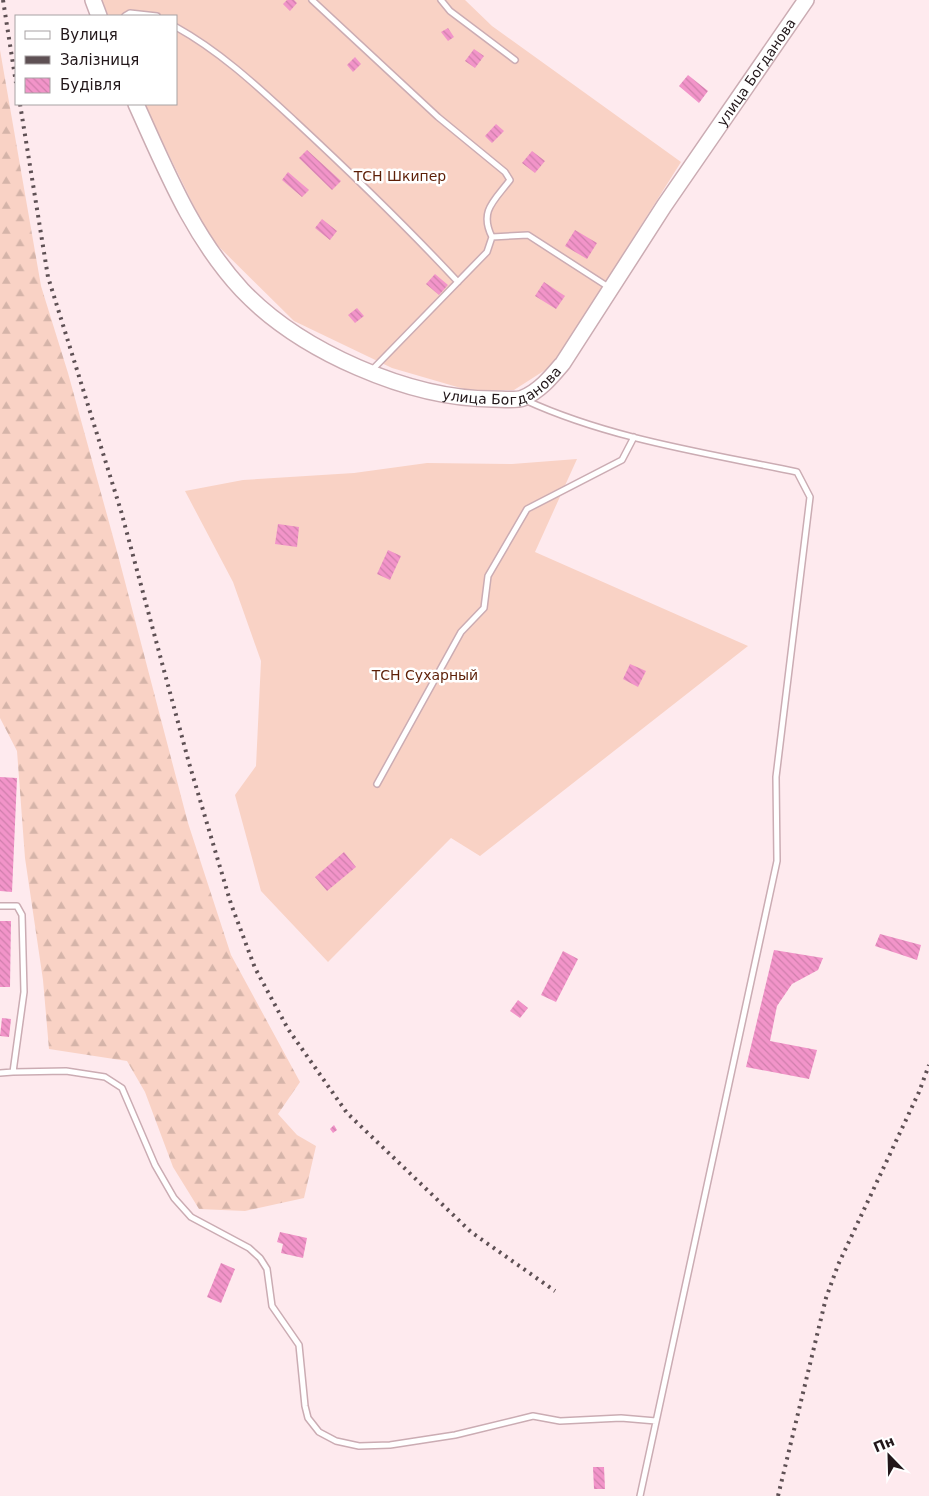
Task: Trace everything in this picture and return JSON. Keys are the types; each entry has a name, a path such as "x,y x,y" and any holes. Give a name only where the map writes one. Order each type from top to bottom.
{"main road":[{"path":"93,0 99,15"},
{"name":"улица Богданова","path":"136,105 174,186 202,240 242,289 268,316 301,338 371,372 417,388 468,399 522,398 546,383 563,363 611,288 806,0"}],"lane":[{"path":"312,0 438,117 506,172 510,180 488,209 486,224 492,237 487,252 371,372"},
{"path":"441,0 450,11 515,60"},
{"path":"127,15 130,13 148,15"},
{"path":"178,28 196,38 244,74 363,184 458,282"},
{"path":"492,237 528,235 611,288"},
{"path":"522,398 560,416 634,437 797,472 810,497 776,777 777,861 640,1496"},
{"path":"377,784 461,632 484,608 488,576 527,508 622,460 634,437"},
{"path":"0,906 17,906 22,915 24,992 13,1072"},
{"path":"0,1073 66,1071 105,1077 122,1088 155,1165 174,1198 191,1217 249,1248 260,1258 267,1269 272,1306 300,1345 305,1406 308,1418 319,1432 336,1441 359,1446 390,1445 455,1435 533,1416 560,1420 621,1418 656,1420"}],"green space":[{"name":"ТСН Шкипер","path":"102,0 465,0 492,26 681,162 553,365 514,390 471,391 392,368 294,321 209,237 144,105 178,105 178,15 108,15"},
{"path":"0,50 41,286 68,373 118,555 188,823 231,955 300,1082 278,1114 297,1135 316,1146 304,1198 245,1211 199,1209 173,1167 145,1092 127,1061 49,1049 43,980 25,858 17,751 0,718"},
{"name":"ТСН Сухарный","path":"577,459 535,552 748,646 480,856 451,838 328,962 261,891 235,795 256,766 261,661 233,582 185,491 243,480 354,473 427,463 512,464"}],"building":[{"path":"287,0 294,0 297,3 290,11 283,4"},
{"path":"448,28 454,37 448,41 441,32"},
{"path":"474,49 484,56 475,68 465,61"},
{"path":"355,57 361,64 353,72 347,65"},
{"path":"688,75 708,91 699,103 679,86"},
{"path":"496,124 504,131 492,143 485,136"},
{"path":"307,150 341,181 332,190 299,158"},
{"path":"532,151 545,161 535,173 522,163"},
{"path":"288,172 309,190 302,197 282,180"},
{"path":"322,219 337,231 330,240 315,228"},
{"path":"575,230 597,243 587,259 565,246"},
{"path":"435,274 448,285 439,295 426,284"},
{"path":"544,282 565,296 556,309 535,296"},
{"path":"357,308 364,316 355,323 348,315"},
{"path":"278,524 299,527 297,547 275,544"},
{"path":"388,550 401,556 390,580 377,574"},
{"path":"630,664 646,671 638,687 623,679"},
{"path":"0,777 17,778 12,892 0,891"},
{"path":"344,852 356,867 327,891 315,877"},
{"path":"0,921 11,921 10,987 0,987"},
{"path":"880,934 921,945 917,960 875,946"},
{"path":"774,950 823,958 818,970 792,984 777,1006 770,1041 817,1050 809,1079 746,1067"},
{"path":"563,951 578,959 556,1002 541,995"},
{"path":"518,1000 528,1008 520,1018 510,1011"},
{"path":"2,1018 11,1019 9,1037 0,1036"},
{"path":"334,1125 337,1130 333,1133 330,1129"},
{"path":"280,1232 307,1238 303,1258 281,1253 283,1244 277,1242"},
{"path":"221,1263 235,1269 221,1303 207,1297"},
{"path":"593,1467 604,1467 605,1489 594,1489"}],"railway":[{"path":"3,0 15,77"},
{"path":"20,105 48,277 121,511 189,763 231,904 255,968 288,1029 347,1113 471,1232 555,1291"},
{"path":"778,1496 826,1298 838,1265 919,1092 929,1065"}]}
